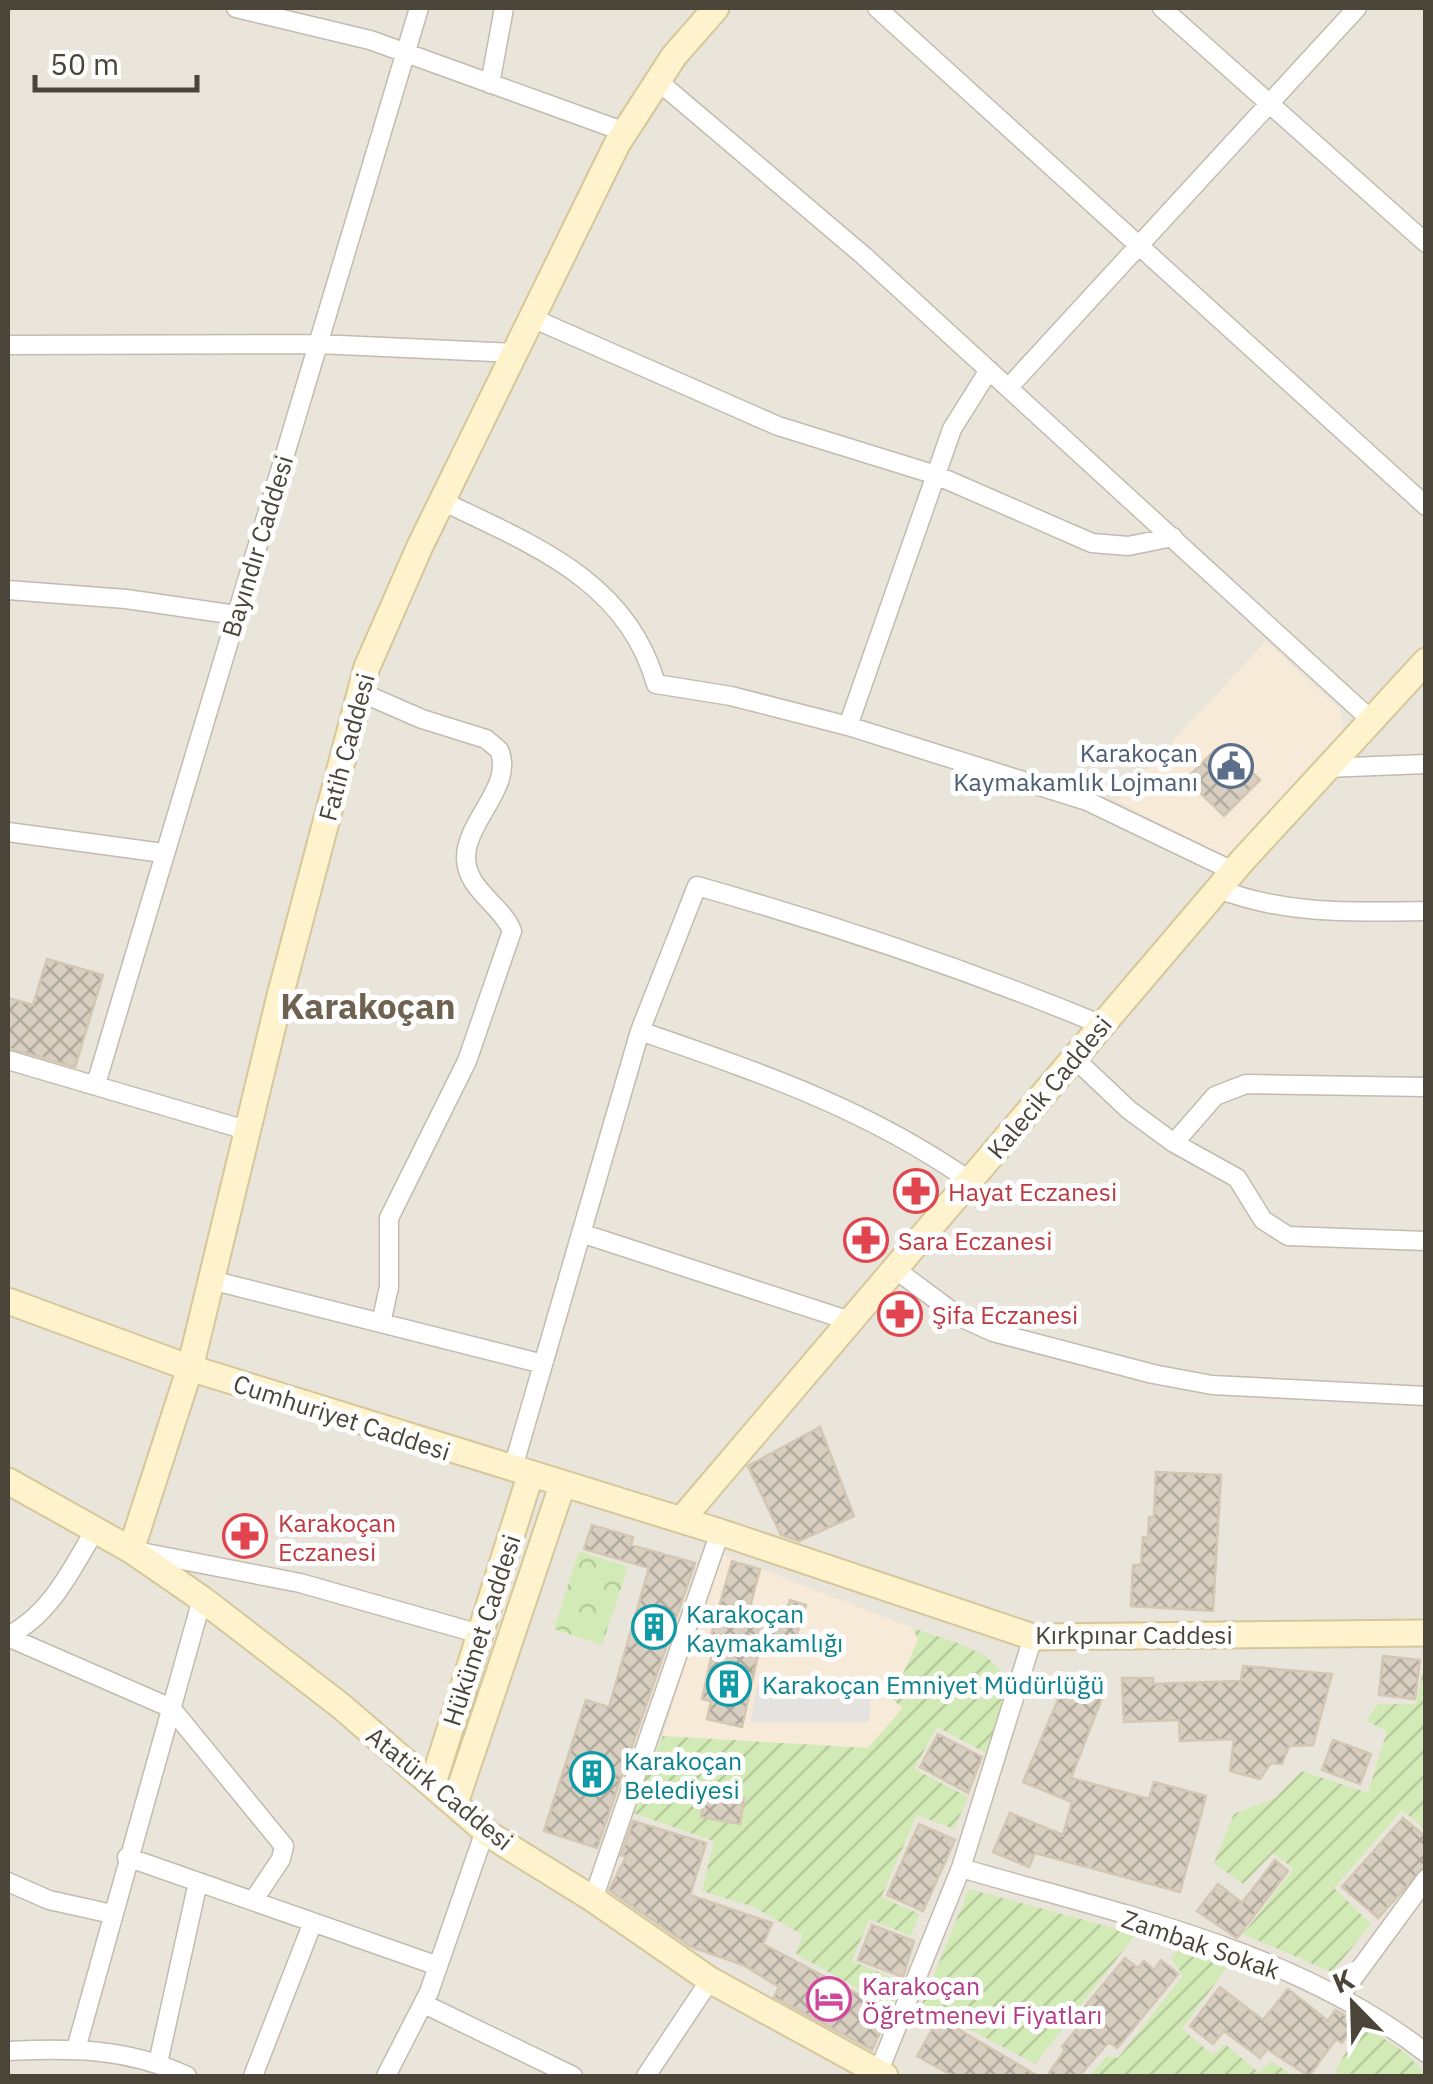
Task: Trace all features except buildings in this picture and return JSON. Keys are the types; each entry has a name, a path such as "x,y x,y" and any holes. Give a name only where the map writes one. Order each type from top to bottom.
{"street":[{"path":"236,8 406,54 625,132"},
{"name":"Bayındır Caddesi","path":"96,1084 419,8"},
{"path":"490,84 504,8"},
{"name":"Fatih Caddesi","path":"131,1550 190,1368 246,1130 367,667 442,501 625,132 658,81 716,8"},
{"path":"876,8 1426,506"},
{"path":"1162,8 1426,243"},
{"path":"1008,387 1357,8"},
{"path":"658,81 989,370 1370,718"},
{"path":"532,318 778,426 936,475 1092,543 1128,546 1173,536"},
{"path":"8,345 318,344 515,354"},
{"path":"848,726 952,429 989,370"},
{"path":"442,501 580,572 629,624 648,657 656,684 731,696 848,726 1086,800 1226,880 1260,905 1344,912 1426,911"},
{"path":"8,590 126,599 236,615"},
{"name":"Kalecik Caddesi","path":"681,1520 1226,880 1426,661"},
{"path":"360,692 422,719 486,739 500,750 504,770 469,839 466,860 479,889 507,918 512,931 468,1061 389,1218 389,1288 382,1323"},
{"path":"1325,768 1426,764"},
{"path":"8,832 163,853"},
{"path":"521,1474 543,1364 640,1031 697,886 866,935 985,976 1102,1025"},
{"path":"640,1031 835,1101 929,1152 970,1181"},
{"path":"1074,1058 1128,1110 1174,1143 1237,1178 1274,1231 1288,1236 1426,1241"},
{"path":"8,1060 246,1130"},
{"path":"1174,1143 1215,1096 1246,1084 1426,1087"},
{"path":"581,1233 850,1321"},
{"path":"895,1269 958,1316 993,1332 1153,1374 1212,1385 1426,1396"},
{"path":"211,1280 543,1364"},
{"name":"Cumhuriyet Caddesi","path":"8,1301 190,1368 521,1474 681,1520"},
{"name":"Hükümet Caddesi","path":"433,1783 480,1634 521,1474"},
{"name":"Atatürk Caddesi","path":"8,1481 131,1550 202,1599 433,1783 485,1831 594,1899 710,1980 882,2074"},
{"path":"455,1803 562,1486"},
{"name":"Kırkpınar Caddesi","path":"681,1520 1033,1637 1426,1633"},
{"path":"8,1636 56,1596 95,1530"},
{"path":"594,1899 720,1532"},
{"path":"131,1550 300,1583 480,1634"},
{"path":"76,2049 202,1599"},
{"path":"8,1636 171,1708 284,1846 281,1859 254,1901"},
{"path":"882,2074 962,1868 1033,1637"},
{"path":"386,2076 424,2004 485,1831"},
{"path":"127,1857 438,1966"},
{"name":"Zambak Sokak","path":"962,1868 1179,1932 1340,1996 1375,2015 1426,2053"},
{"path":"1340,1996 1426,1878"},
{"path":"8,1882 49,1900 112,1914"},
{"path":"158,2063 198,1882"},
{"path":"253,2076 313,1922"},
{"path":"646,2076 710,1980"},
{"path":"424,2004 573,2076"},
{"path":"8,2050 76,2049 130,2054 187,2076"}],"shaded area":[{"path":"8,8 1425,8 1425,2076 8,2076"},
{"name":"Karakoçan Kaymakamlık Lojmanı","path":"1266,641 1340,709 1344,731 1230,859 1117,801"},
{"path":"719,1553 913,1628 918,1639 892,1698 904,1708 868,1748 744,1745 663,1736"},
{"path":"757,1686 871,1697 869,1722 750,1722"}],"green space":[{"path":"579,1551 628,1567 602,1645 554,1629"},
{"path":"913,1628 985,1657 997,1666 1006,1692 986,1753 937,1727 914,1769 968,1797 954,1829 917,1815 881,1897 919,1914 911,1936 869,1919 852,1961 902,1982 892,2007 796,1954 803,1935 754,1907 702,1891 714,1841 630,1812 663,1736 868,1748 903,1708 892,1699 918,1640"},
{"path":"1425,1660 1425,1829 1402,1810 1334,1888 1371,1924 1332,1972 1243,1934 1294,1869 1273,1853 1243,1884 1214,1863 1234,1814 1275,1798 1302,1771 1368,1793 1387,1731 1366,1721 1378,1704 1416,1704"},
{"path":"969,1889 1136,1934 1035,2064 922,2004"},
{"path":"1182,1945 1227,1967 1182,2029 1213,2055 1225,2044 1259,2073 1271,2061 1294,2076 1090,2076 1107,2056 1118,2058 1183,1976 1171,1958"},
{"path":"1362,2024 1407,2054 1424,2073 1334,2073"}],"place":[{"name":"Karakoçan Kaymakamlık Lojmanı","path":"1231,766"},
{"name":"Hayat Eczanesi","path":"916,1191"},
{"name":"Sara Eczanesi","path":"866,1240"},
{"name":"Şifa Eczanesi","path":"900,1314"},
{"name":"Karakoçan Eczanesi","path":"245,1536"},
{"name":"Karakoçan Kaymakamlığı","path":"654,1627"},
{"name":"Karakoçan Emniyet Müdürlüğü","path":"729,1684"},
{"name":"Karakoçan Belediyesi","path":"592,1774"},
{"name":"Karakoçan Öğretmenevi Fiyatları","path":"829,1999"}],"district":[{"name":"Karakoçan","path":"368,1006"}]}
